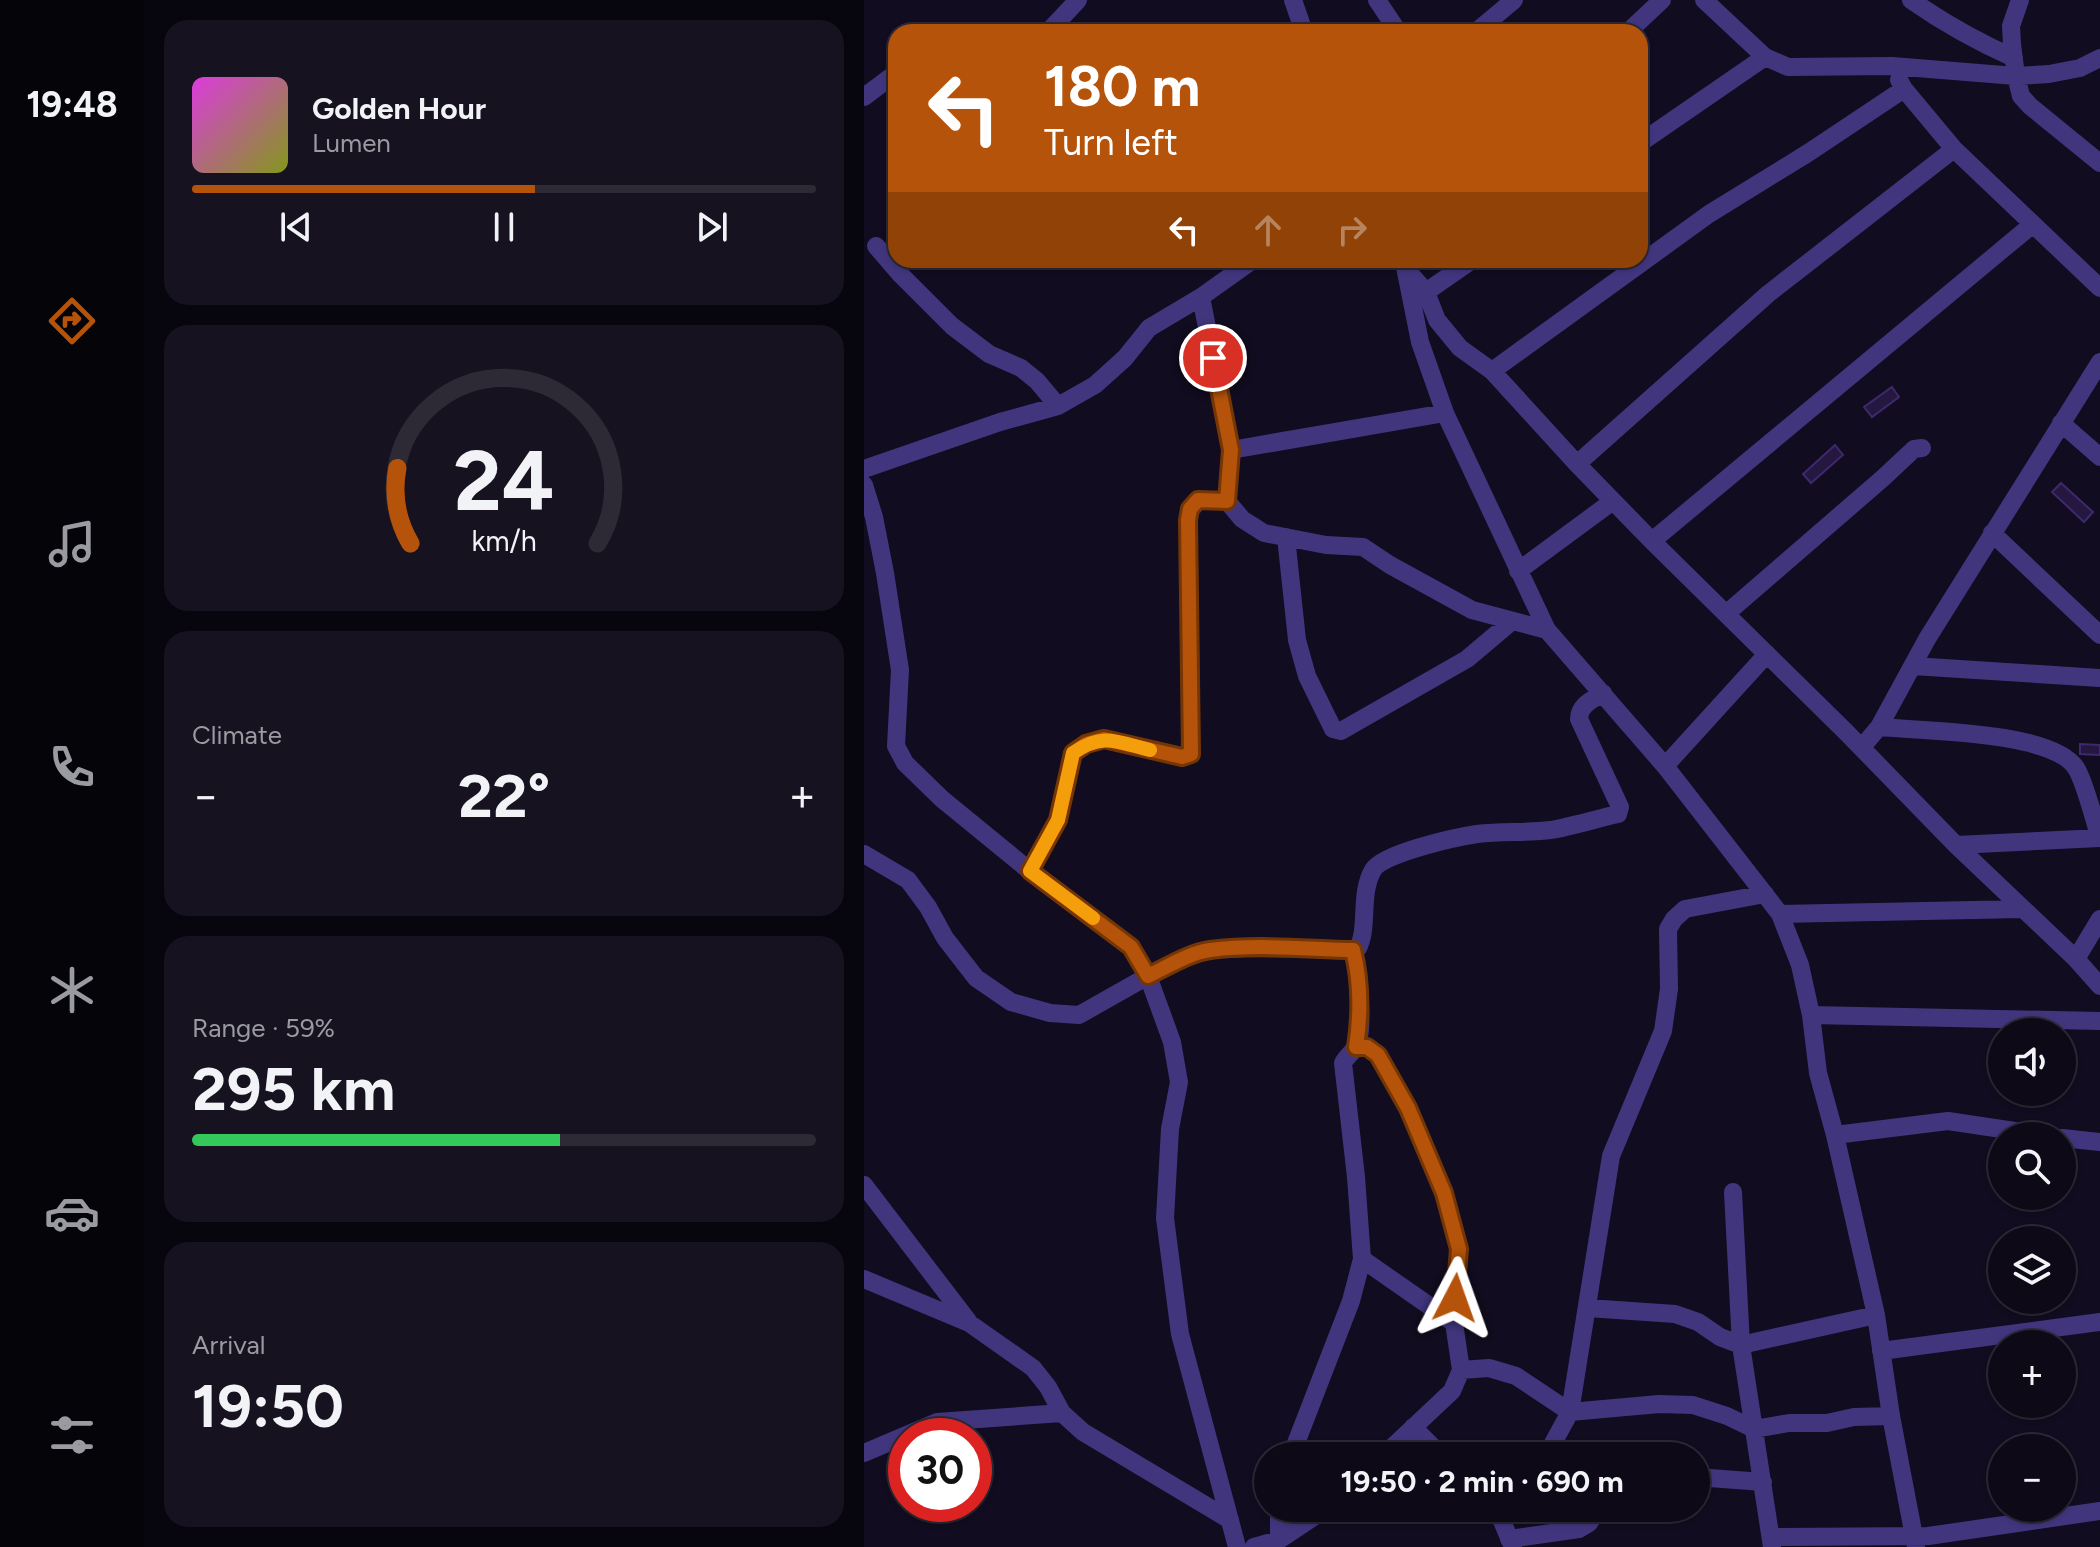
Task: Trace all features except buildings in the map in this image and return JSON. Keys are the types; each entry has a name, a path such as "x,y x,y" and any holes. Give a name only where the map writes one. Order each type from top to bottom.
{"street":[{"path":"1056,24 1078,0"},
{"path":"1293,0 1301,24"},
{"path":"1377,0 1393,24"},
{"path":"1486,24 1514,0"},
{"path":"1636,24 1662,0"},
{"path":"1704,0 1765,57 1788,67 2015,67 2049,74 2080,68 2100,58"},
{"path":"1911,0 2015,67"},
{"path":"2020,0 2011,26 2021,96 2100,163"},
{"path":"1648,137 1765,57"},
{"path":"1892,66 1904,89 1954,149 2100,288"},
{"path":"864,97 888,79"},
{"path":"1648,258 1709,214 1904,89"},
{"path":"1577,464 1768,294 1954,149"},
{"path":"1652,541 2033,224"},
{"path":"870,247 888,263"},
{"path":"893,268 952,326 989,354 1021,368 1058,406"},
{"path":"864,469 1000,422 1058,406 1095,385 1125,358 1149,328 1242,268"},
{"path":"1404,268 1420,342 1445,413 1547,630 1665,766 1780,914 1800,965 1811,1015 1818,1073 1876,1315 1915,1541"},
{"path":"1406,268 1426,292 1437,320 1460,348 1492,371 1652,541 2100,986"},
{"path":"1426,292 1460,268"},
{"path":"1492,371 1634,268"},
{"path":"1201,297 1231,450 1227,501 1242,519 1264,533 1326,545 1363,547 1472,610 1547,630"},
{"path":"1862,747 1879,727 1927,639 2100,362"},
{"path":"1231,450 1445,413"},
{"path":"2061,423 2100,457"},
{"path":"1727,613 1914,449 1922,448"},
{"path":"864,485 874,517 900,670 896,746 905,763 942,799 1030,871 1131,947 1148,976 1172,1042 1179,1082 1170,1129 1165,1218 1180,1334 1237,1547"},
{"path":"1030,871 1058,820 1073,753 1086,744 1104,739 1182,757 1191,754 1188,520 1190,509 1198,500 1227,501"},
{"path":"1518,571 1613,501"},
{"path":"1992,533 2100,635"},
{"path":"1286,537 1297,640 1307,676 1336,731 1341,731 1467,659 1512,621"},
{"path":"1665,766 1767,654"},
{"path":"1913,666 2100,678"},
{"path":"864,854 908,880 945,938 976,978 1011,1002 1050,1013 1079,1015 1148,976 1208,950 1358,948 1364,902 1374,868 1388,858 1476,834 1551,830 1618,814 1620,807 1579,719 1579,712 1584,706 1603,693"},
{"path":"1879,727 2009,738 2054,750 2076,768 2100,838 1956,845"},
{"path":"1554,1442 1570,1412 1611,1156 1663,1031 1669,989 1668,929 1685,909 1765,894"},
{"path":"1780,914 2021,909"},
{"path":"2076,959 2100,919"},
{"path":"1296,1442 1351,1301 1362,1259 1343,1063 1356,1047 1360,1023 1358,971 1353,950"},
{"path":"1811,1015 2100,1021"},
{"path":"1356,1047 1367,1047 1378,1055 1408,1108 1444,1193 1459,1249 1454,1323 1461,1370 1452,1391 1397,1442"},
{"path":"1835,1135 1948,1121 1988,1127"},
{"path":"2076,1139 2100,1142"},
{"path":"864,1185 969,1323"},
{"path":"1733,1192 1741,1345 1772,1542 1915,1541 1928,1536 2100,1511"},
{"path":"1362,1259 1454,1323"},
{"path":"864,1279 969,1323 1033,1368 1062,1413 1083,1432 1230,1520"},
{"path":"1588,1308 1675,1314 1698,1322 1720,1337 1741,1345 1876,1315"},
{"path":"1881,1351 2100,1322"},
{"path":"1461,1370 1489,1368 1516,1376 1570,1412 1659,1404 1693,1405 1754,1429 1789,1423 1827,1423 1854,1417 1891,1416"},
{"path":"864,1453 937,1422 1062,1413"},
{"path":"1413,1427 1428,1442"},
{"path":"1710,1478 1763,1482"},
{"path":"1279,1522 1279,1540"},
{"path":"1254,1547 1279,1540 1306,1522"},
{"path":"1503,1522 1511,1543 1579,1529 1590,1522"}],"slow traffic":[{"path":"1093,918 1030,871 1058,820 1073,753 1086,744 1104,739 1150,750"}],"route":[{"path":"1213,358 1231,450 1227,501 1198,500 1190,509 1188,520 1191,754 1182,757 1104,739 1086,744 1073,753 1058,820 1030,871 1131,947 1148,976 1208,950 1353,950 1358,971 1360,1023 1356,1047 1367,1047 1378,1055 1408,1108 1444,1193 1459,1249 1455,1298"}]}
